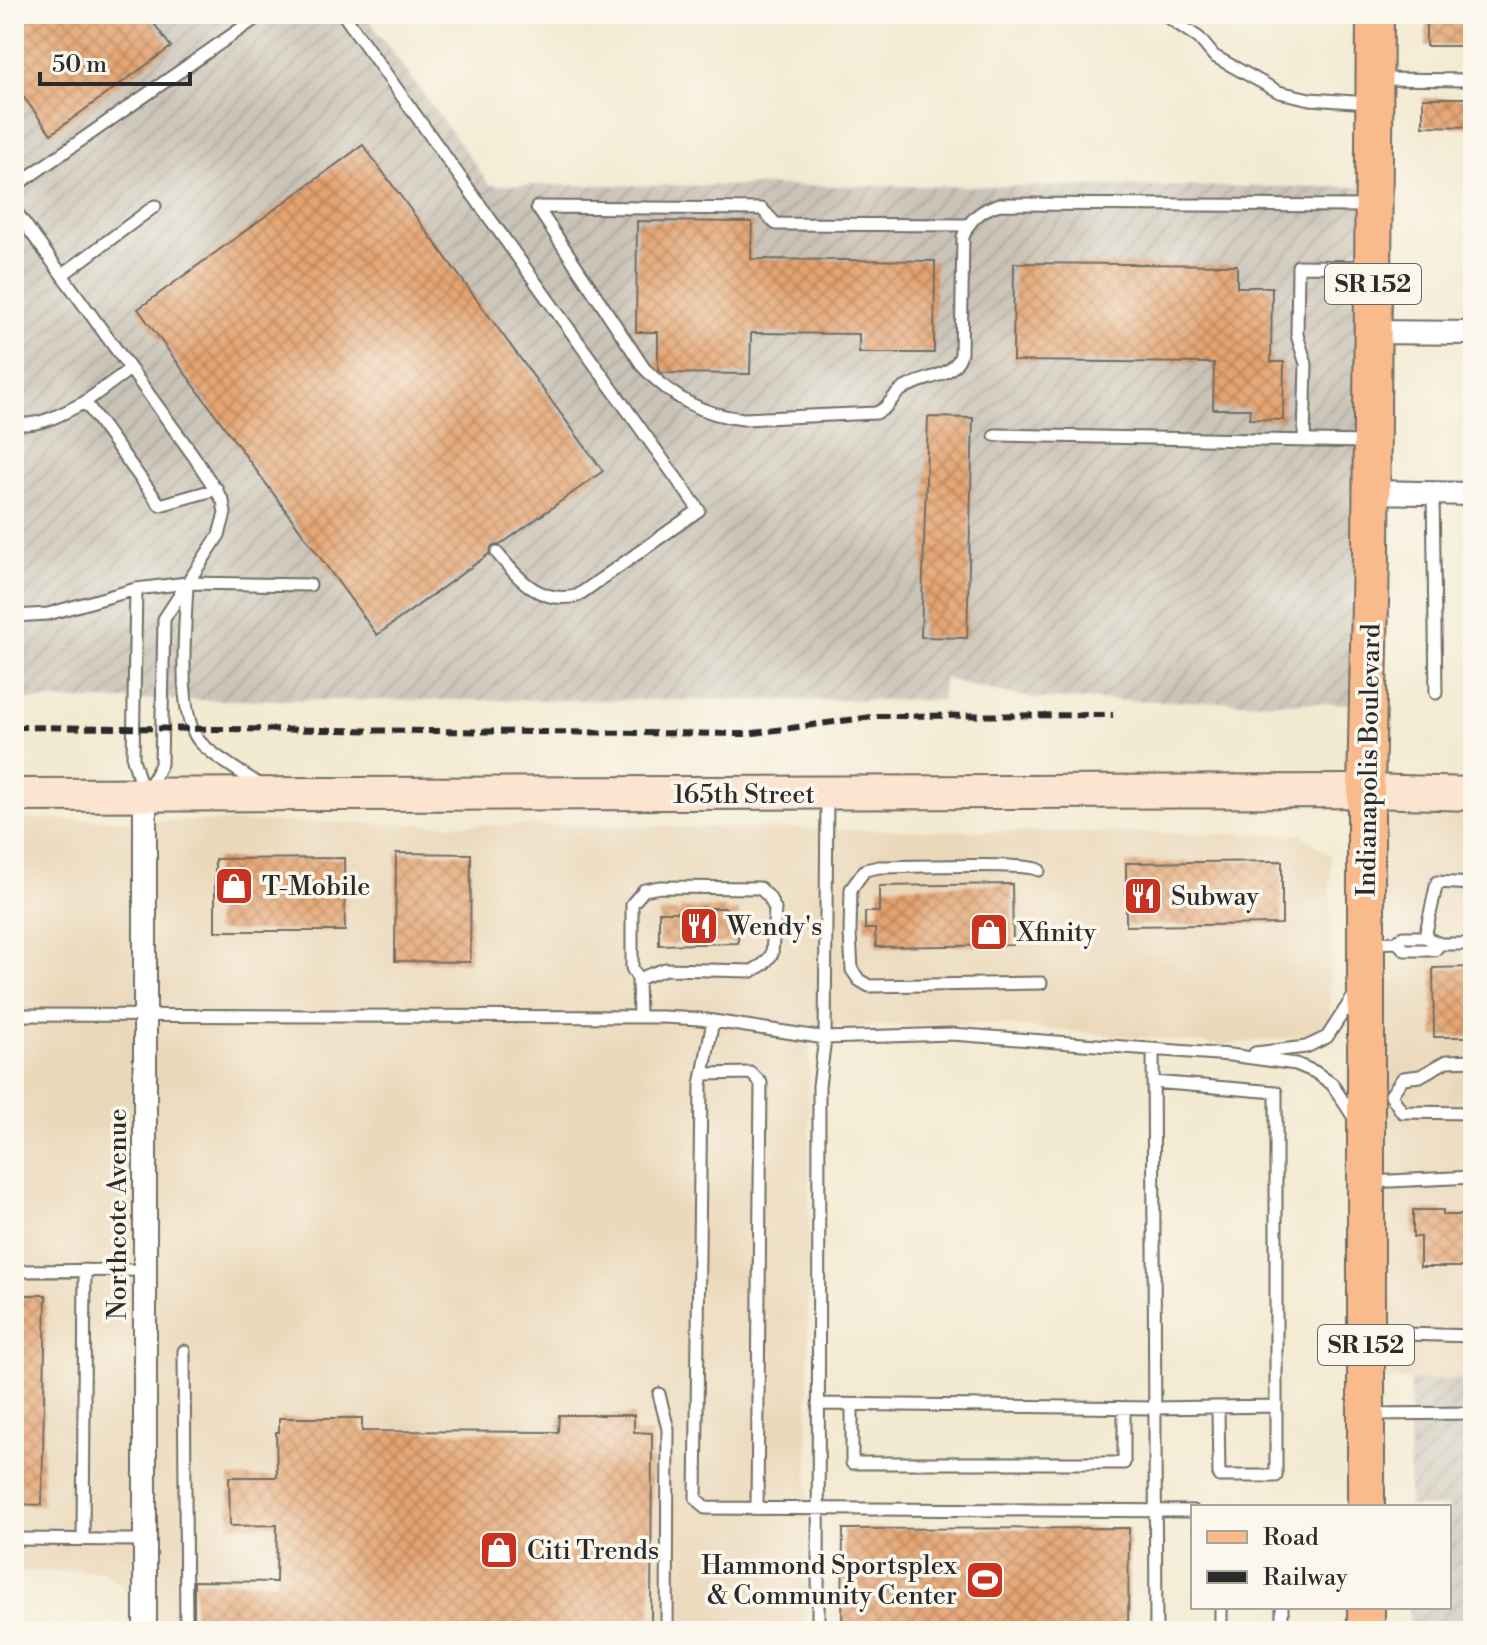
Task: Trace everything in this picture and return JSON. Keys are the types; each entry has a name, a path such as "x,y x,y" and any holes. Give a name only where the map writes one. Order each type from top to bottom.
{"main road":[{"name":"Indianapolis Boulevard","path":"1366,1505 1367,1145 1379,1095 1376,954 1366,791 1375,14"},
{"name":"165th Street","path":"14,795 1366,791 1473,794"},
{"path":"1366,1609 1366,1631"}],"street":[{"path":"1372,332 1473,333"},
{"path":"1371,492 1473,494"},
{"name":"Northcote Avenue","path":"145,797 145,1631"}],"lane":[{"path":"14,187 262,14"},
{"path":"343,14 699,510 577,596 563,599 534,591 497,553"},
{"path":"1163,14 1199,38 1214,56 1279,92 1310,99 1473,80"},
{"path":"967,225 776,224 762,209 537,207 644,368 666,390 687,403 723,417 743,419 876,413 886,409 901,390 951,369 958,363 961,354 963,237 967,225 979,213 1000,204 1373,206"},
{"path":"62,275 155,206"},
{"path":"14,209 217,489 225,513 224,525 164,619 161,764 145,797"},
{"path":"1304,441 1306,364 1297,335 1298,266 1373,267"},
{"path":"14,423 39,423 85,402 130,369"},
{"path":"85,402 160,505 217,489"},
{"path":"995,435 1372,442"},
{"path":"1433,493 1436,693"},
{"path":"187,583 185,697 192,729 201,743 276,796"},
{"path":"14,616 48,614 136,589 187,583 310,585"},
{"path":"136,589 133,759 145,797"},
{"path":"818,1631 819,1086 825,1038 827,794"},
{"path":"1039,870 1033,866 879,867 865,870 851,889 852,970 859,980 869,986 1041,983"},
{"path":"1425,937 1437,882 1473,884"},
{"path":"638,979 665,969 752,971 764,964 772,954 775,909 769,897 760,888 660,887 644,890 632,904 632,968 638,979 639,1017"},
{"path":"1230,1055 1306,1047 1327,1037 1376,954 1403,937 1425,937 1440,944 1473,944"},
{"path":"1376,954 1435,950 1440,944"},
{"path":"14,1015 639,1017 713,1021 825,1038 952,1034 1230,1055 1296,1064 1315,1072 1332,1084 1351,1111 1367,1145"},
{"path":"713,1021 703,1074 696,1498 705,1508 1191,1511"},
{"path":"1153,1049 1156,1631"},
{"path":"1473,1060 1447,1061 1420,1076 1403,1078 1379,1095 1402,1112 1473,1113"},
{"path":"703,1074 751,1073 761,1083 757,1508"},
{"path":"1153,1082 1276,1092 1276,1476 1219,1476 1218,1407"},
{"path":"1367,1182 1473,1177"},
{"path":"83,1540 85,1270"},
{"path":"14,1271 145,1270"},
{"path":"1367,1333 1473,1336"},
{"path":"184,1351 186,1631"},
{"path":"659,1394 668,1429 667,1631"},
{"path":"818,1404 1124,1408 1276,1406"},
{"path":"852,1405 852,1463 1124,1463 1124,1408"},
{"path":"1366,1414 1473,1413"},
{"path":"14,1539 145,1540"},
{"path":"1221,1609 1221,1631"},
{"path":"1282,1609 1282,1631"}],"shaded area":[{"path":"14,14 364,14 490,185 1363,187 1362,704 1036,699 944,678 941,700 14,700"},
{"path":"1375,802 1473,803 1473,1380 1376,1380"},
{"path":"14,819 1302,835 1331,856 1330,1018 1313,1035 1223,1045 982,1023 810,1028 807,1631 129,1631 129,1609 124,1587 102,1571 14,1571"},
{"path":"1410,1380 1473,1380 1473,1631 1409,1631 1409,1609 1451,1609 1451,1505 1409,1505"}],"building":[{"path":"14,14 147,14 171,47 51,134 14,84"},
{"path":"1426,14 1473,14 1473,46 1426,46"},
{"path":"1423,98 1473,98 1473,127 1423,126"},
{"path":"363,145 603,471 500,545 492,546 489,554 377,635 138,309"},
{"path":"637,221 752,222 751,259 935,261 934,353 859,353 859,334 751,333 750,374 662,373 658,370 658,332 636,332"},
{"path":"1014,263 1237,265 1237,287 1272,287 1271,362 1284,362 1283,420 1249,419 1250,409 1213,409 1214,363 1013,361"},
{"path":"928,417 973,418 967,638 921,637"},
{"path":"396,853 471,854 470,962 395,961"},
{"path":"344,858 345,931 215,931 215,859"},
{"path":"1282,861 1282,924 1126,926 1126,863"},
{"path":"1012,884 1013,945 876,947 875,929 865,929 865,912 879,912 879,886"},
{"name":"Wendy's","path":"680,908 739,911 738,943 659,945 659,912 680,912"},
{"path":"1473,967 1473,1037 1434,1037 1433,968"},
{"path":"1413,1210 1443,1210 1443,1215 1473,1215 1473,1267 1420,1267 1420,1237 1413,1237"},
{"path":"14,1295 46,1295 42,1505 14,1504"},
{"path":"559,1415 634,1415 634,1432 652,1433 651,1631 194,1631 194,1581 276,1582 277,1525 230,1526 229,1477 277,1477 276,1432 279,1432 279,1418 362,1418 362,1431 558,1432"},
{"name":"Hammond Sportsplex & Community Center","path":"1129,1528 1128,1631 842,1631 843,1529"}],"railway":[{"path":"14,727 747,734 878,716 1113,715"}],"place":[{"name":"T-Mobile","path":"234,886"},
{"name":"Subway","path":"1143,896"},
{"name":"Wendy's","path":"699,926"},
{"name":"Xfinity","path":"989,932"},
{"name":"Citi Trends","path":"499,1550"},
{"name":"Hammond Sportsplex & Community Center","path":"985,1580"}]}
